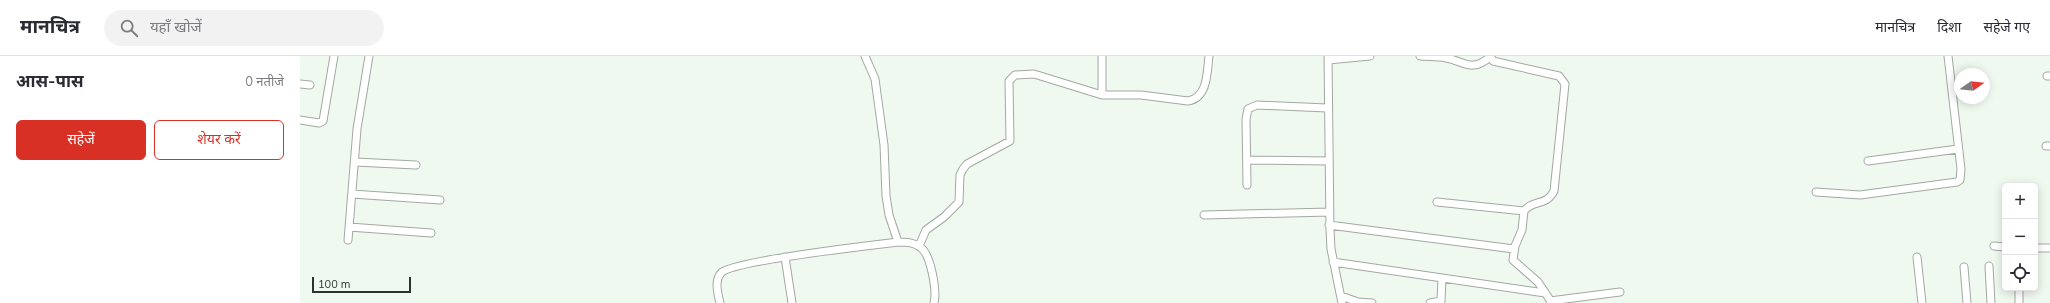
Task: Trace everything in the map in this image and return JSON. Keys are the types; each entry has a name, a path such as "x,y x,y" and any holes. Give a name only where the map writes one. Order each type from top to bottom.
{"street":[{"path":"300,120 319,123 323,121 334,56"},
{"path":"348,240 357,130 368,56"},
{"path":"865,56 876,79 884,145 886,196 889,215 898,242"},
{"path":"1102,56 1102,95"},
{"path":"919,246 926,230 944,218 959,202 960,175 967,164 1010,141 1009,81 1015,75 1032,74 1102,95 1141,95 1188,102 1194,100 1202,92 1205,85 1209,56"},
{"path":"1370,56 1328,58 1327,108 1329,212 1333,262 1342,299 1372,303"},
{"path":"1420,56 1445,58 1468,65 1480,63 1490,56 1494,61 1559,76 1565,84 1554,191 1550,198 1531,204 1524,211 1522,230 1514,249 1513,257 1515,262 1538,282 1551,302 1620,292"},
{"path":"1816,192 1860,195 1957,182 1961,177 1948,56"},
{"path":"300,84 310,85"},
{"path":"1247,185 1246,119 1248,109 1252,106 1327,108"},
{"path":"1868,161 1958,150"},
{"path":"1247,160 1328,161"},
{"path":"355,162 416,165"},
{"path":"352,194 440,200"},
{"path":"1438,202 1524,211"},
{"path":"1204,215 1329,212"},
{"path":"1330,225 1514,249"},
{"path":"349,227 431,232"},
{"path":"720,303 717,282 722,272 785,257 898,242 908,242 919,246 925,253 936,293 934,303"},
{"path":"1994,246 2002,247"},
{"path":"2038,248 2050,248"},
{"path":"785,257 792,303"},
{"path":"1917,257 1922,303"},
{"path":"1333,262 1545,293"},
{"path":"1989,266 1991,303"},
{"path":"1964,267 1967,303"},
{"path":"1430,303 1441,301 1442,278"},
{"path":"2019,291 2019,303"}]}
